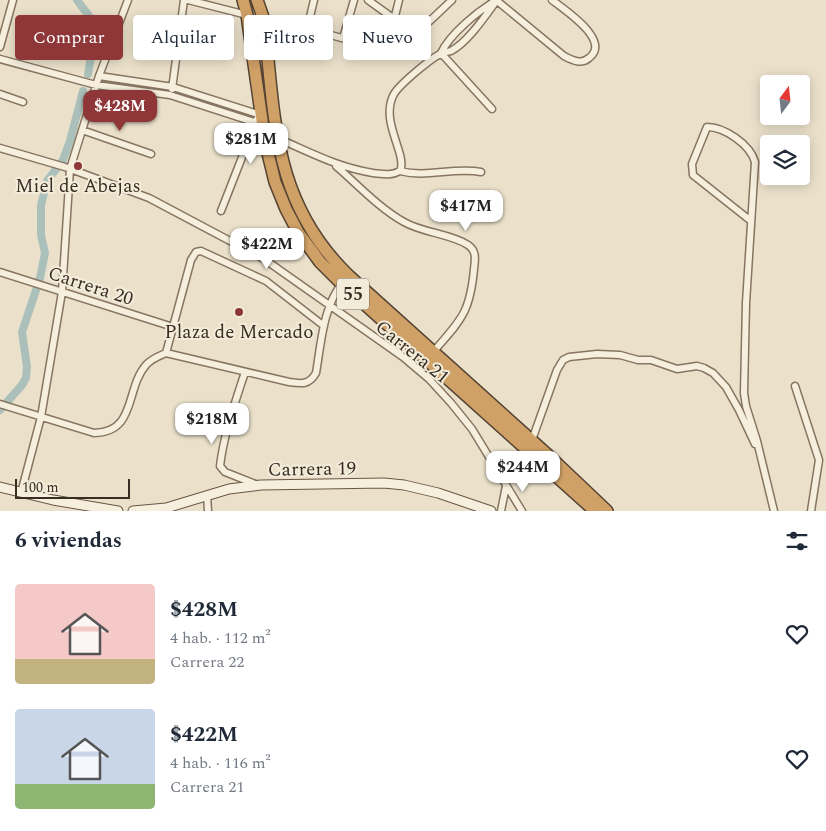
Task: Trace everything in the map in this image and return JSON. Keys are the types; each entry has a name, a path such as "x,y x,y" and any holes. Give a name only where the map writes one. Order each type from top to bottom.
{"highway":[{"name":"55","path":"243,0 247,15"},
{"name":"55","path":"257,0 264,20 280,156 289,185 303,217 345,280 433,352 532,440 607,511"},
{"name":"55","path":"253,60 260,119 271,169 286,209 308,247 594,511"}],"street":[{"path":"0,47 13,0"},
{"path":"22,493 41,417 62,292 68,168 99,76 128,0"},
{"path":"170,95 173,86 184,0"},
{"path":"188,0 247,15"},
{"path":"314,0 308,25 310,29 343,38"},
{"path":"350,15 354,0"},
{"path":"368,0 389,15"},
{"path":"394,15 399,0"},
{"path":"431,19 452,0"},
{"path":"497,0 564,56 576,62 586,61 594,54 596,46 594,38 580,22 552,0"},
{"path":"441,53 445,44 482,9 497,0"},
{"path":"400,171 402,164 390,126 394,94 407,80 441,53 451,50 470,34 497,0"},
{"path":"441,53 492,109"},
{"path":"0,59 96,85 170,95 260,119"},
{"path":"99,76 173,86 260,119"},
{"path":"0,94 23,102"},
{"path":"221,211 260,119"},
{"path":"751,221 692,172 692,164 706,126 721,130 737,139 753,156 756,168 746,303 744,393 774,511"},
{"path":"82,130 151,154"},
{"path":"277,138 333,164 355,170 389,175 400,171 418,174 466,169 481,172"},
{"name":"Carrera 21","path":"0,148 68,168 150,198 264,259 403,357 429,379 472,429 522,511"},
{"path":"333,164 403,222 421,230 460,241 469,245 474,250 472,291 468,304 463,316 433,352"},
{"path":"166,353 191,260 196,252 201,251 266,281 324,326"},
{"name":"Carrera 20","path":"0,272 173,327"},
{"path":"0,404 94,433 112,430 118,427 124,418 140,374 145,366 150,361 166,353 301,384 307,383 312,380 316,373 324,326 330,306 345,280"},
{"path":"532,440 557,370 563,360 569,357 611,354 638,360 651,360 677,369 697,366 712,373 726,387 759,451"},
{"path":"245,372 228,421 222,446 220,466 225,472 261,486"},
{"path":"795,386 819,460 811,511"},
{"name":"Carrera 19","path":"133,511 166,508 229,490 261,486 384,483 404,485 438,493 491,511"},
{"path":"501,511 506,486"},
{"path":"0,487 118,511"},
{"path":"207,496 208,511"}],"waterway":[{"path":"77,0 92,20 96,31 88,74"},
{"path":"0,410 26,378 27,367 22,332 40,278 45,253 41,235 41,205 47,181 63,160 83,91"}],"place":[{"name":"Miel de Abejas","path":"78,166"},
{"name":"Plaza de Mercado","path":"239,312"}]}
